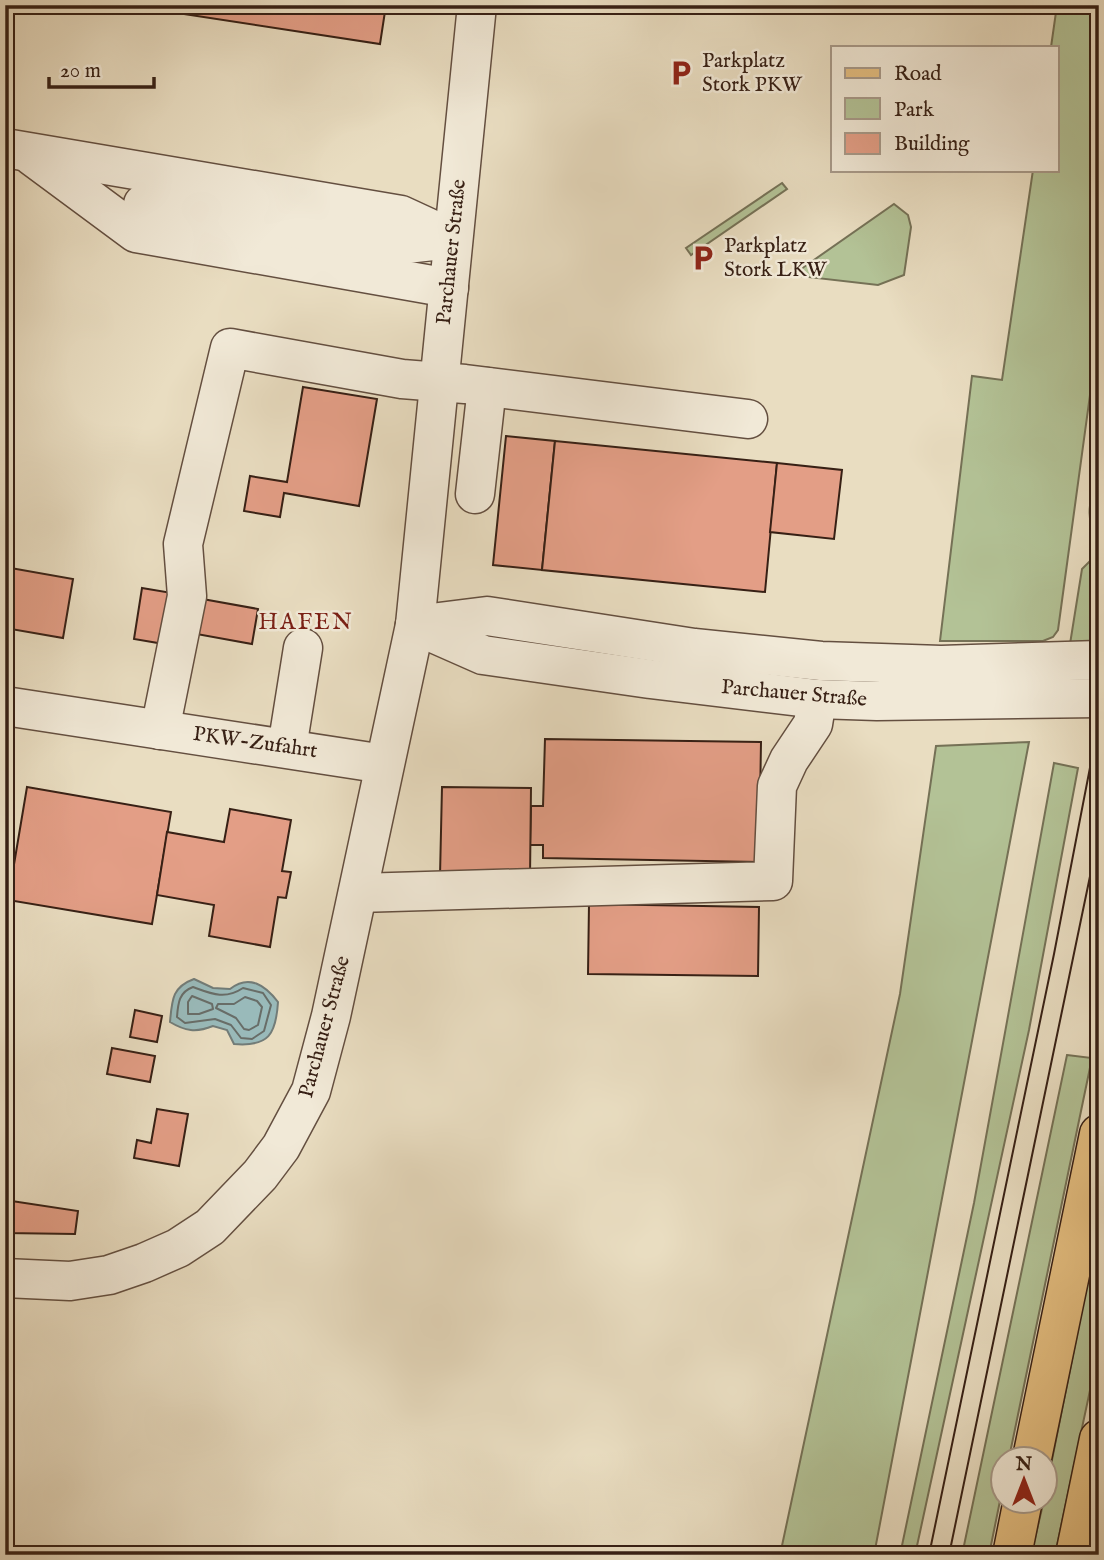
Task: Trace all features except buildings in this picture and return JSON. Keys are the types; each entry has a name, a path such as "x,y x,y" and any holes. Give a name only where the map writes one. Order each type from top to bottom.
{"main road":[{"path":"1035,1444 1099,1134"},
{"path":"1075,1555 1099,1439"},
{"path":"1012,1555 1020,1514"}],"street":[{"name":"Parchauer Straße","path":"5,1278 69,1281 109,1275 144,1264 178,1248 210,1227 237,1202 281,1147 311,1091 331,1016 358,893 367,761 415,625 477,5"},
{"path":"15,149 401,215 453,239"},
{"path":"15,149 136,233 449,288"},
{"path":"143,204 397,245 453,239"},
{"path":"160,730 187,596 183,544 230,348 402,379 748,419"},
{"path":"475,494 487,387"},
{"name":"Parchauer Straße","path":"415,625 487,616 694,648 821,661 941,665 1099,660"},
{"name":"Parchauer Straße","path":"415,625 483,655 817,699 1099,698"},
{"path":"287,748 303,648"},
{"path":"358,893 774,881 777,786 789,760 813,724 817,699"},
{"name":"PKW-Zufahrt","path":"5,706 367,761"}],"green space":[{"path":"1057,5 1099,5 1099,329 1058,630 1053,637 1043,641 940,641 972,376 1002,380 1033,172 1058,172 1058,46 1051,46"},
{"path":"782,183 787,189 691,255 686,248"},
{"path":"894,204 908,215 911,227 904,275 878,285 799,276 801,269"},
{"path":"1099,461 1098,534 1090,520 1090,511"},
{"path":"1094,557 1099,558 1099,642 1070,644 1082,569"},
{"path":"1029,742 874,1555 780,1555 900,994 936,746"},
{"path":"1054,763 1078,768 1029,1030 915,1555 900,1555 974,1203"},
{"path":"1067,1055 1092,1058 1012,1444 988,1444 988,1514 997,1514 989,1555 962,1555"},
{"path":"1099,1224 1099,1348 1055,1555 1031,1555 1041,1514 1058,1514 1058,1444 1055,1444"}],"water":[{"path":"194,979 213,988 230,989 244,982 262,986 278,1002 275,1022 268,1036 255,1043 234,1044 227,1030 213,1026 191,1030 170,1022 174,995 181,986"}],"tram line":[{"path":"929,1555 1054,954 1099,721"},
{"path":"949,1555 1099,833"}],"place":[{"name":"Parkplatz Stork PKW","path":"681,73"},
{"name":"Parkplatz Stork LKW","path":"703,258"}],"district":[{"name":"HAFEN","path":"306,622"}]}
